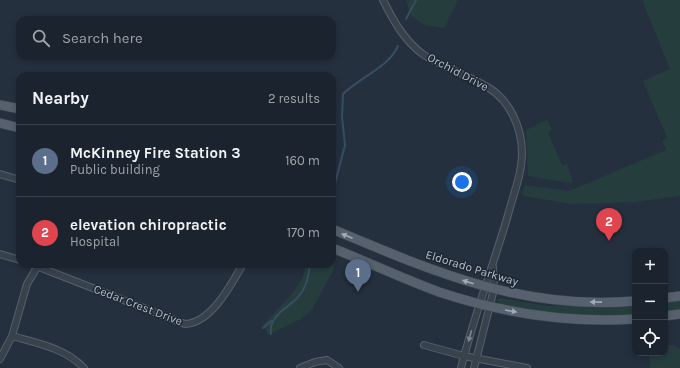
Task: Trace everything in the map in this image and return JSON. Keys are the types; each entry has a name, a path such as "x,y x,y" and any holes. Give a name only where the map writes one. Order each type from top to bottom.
{"main road":[{"path":"0,105 16,108"},
{"path":"0,123 16,127"},
{"name":"Eldorado Parkway","path":"336,231 401,258 484,287 540,298 574,302 632,301"},
{"path":"336,250 440,292 479,304 541,316 605,320 632,319"},
{"path":"394,273 401,258"},
{"path":"668,298 680,296"},
{"path":"668,316 680,314"}],"street":[{"name":"Orchid Drive","path":"383,0 397,27 410,43 424,55 494,92 504,101 513,116 519,133 522,152 520,172 493,267 484,287 461,368"},
{"path":"0,174 16,179"},
{"path":"0,254 16,259"},
{"name":"Orchid Drive","path":"474,368 488,306 494,289 493,267"},
{"path":"0,359 12,336 27,284 37,268"},
{"name":"Cedar Crest Drive","path":"46,268 185,324 195,323 202,319 220,301 239,268"},
{"path":"12,336 59,350 74,359 84,368"},
{"path":"424,345 476,359 527,368"},
{"path":"300,368 315,362 327,360 339,368"}],"green space":[{"path":"406,0 458,0 444,28 424,25 411,16"},
{"path":"642,0 680,0 680,196 635,202 572,204 524,196 522,193 525,185 569,191 666,150 662,141 667,138 643,81 670,69"},
{"path":"547,120 552,130 548,132 562,165 567,164 573,182 570,183 528,176 526,130"},
{"path":"305,268 334,268 311,311 301,319 268,335 263,325 290,296 305,272"},
{"path":"500,298 547,306 632,305 632,316 574,316 501,305 497,300"},
{"path":"680,300 680,310 668,312 668,302"},
{"path":"668,345 673,345 680,349 680,368 650,368 649,356 668,356"}],"waterway":[{"path":"406,19 416,0"},
{"path":"336,180 345,145 342,117 343,94 388,60 398,46"},
{"path":"271,334 271,327 276,317 295,300 304,289 309,268"},
{"path":"263,328 271,321"}],"place":[{"name":"elevation chiropractic","path":"609,241"},
{"name":"McKinney Fire Station 3","path":"358,292"}]}
